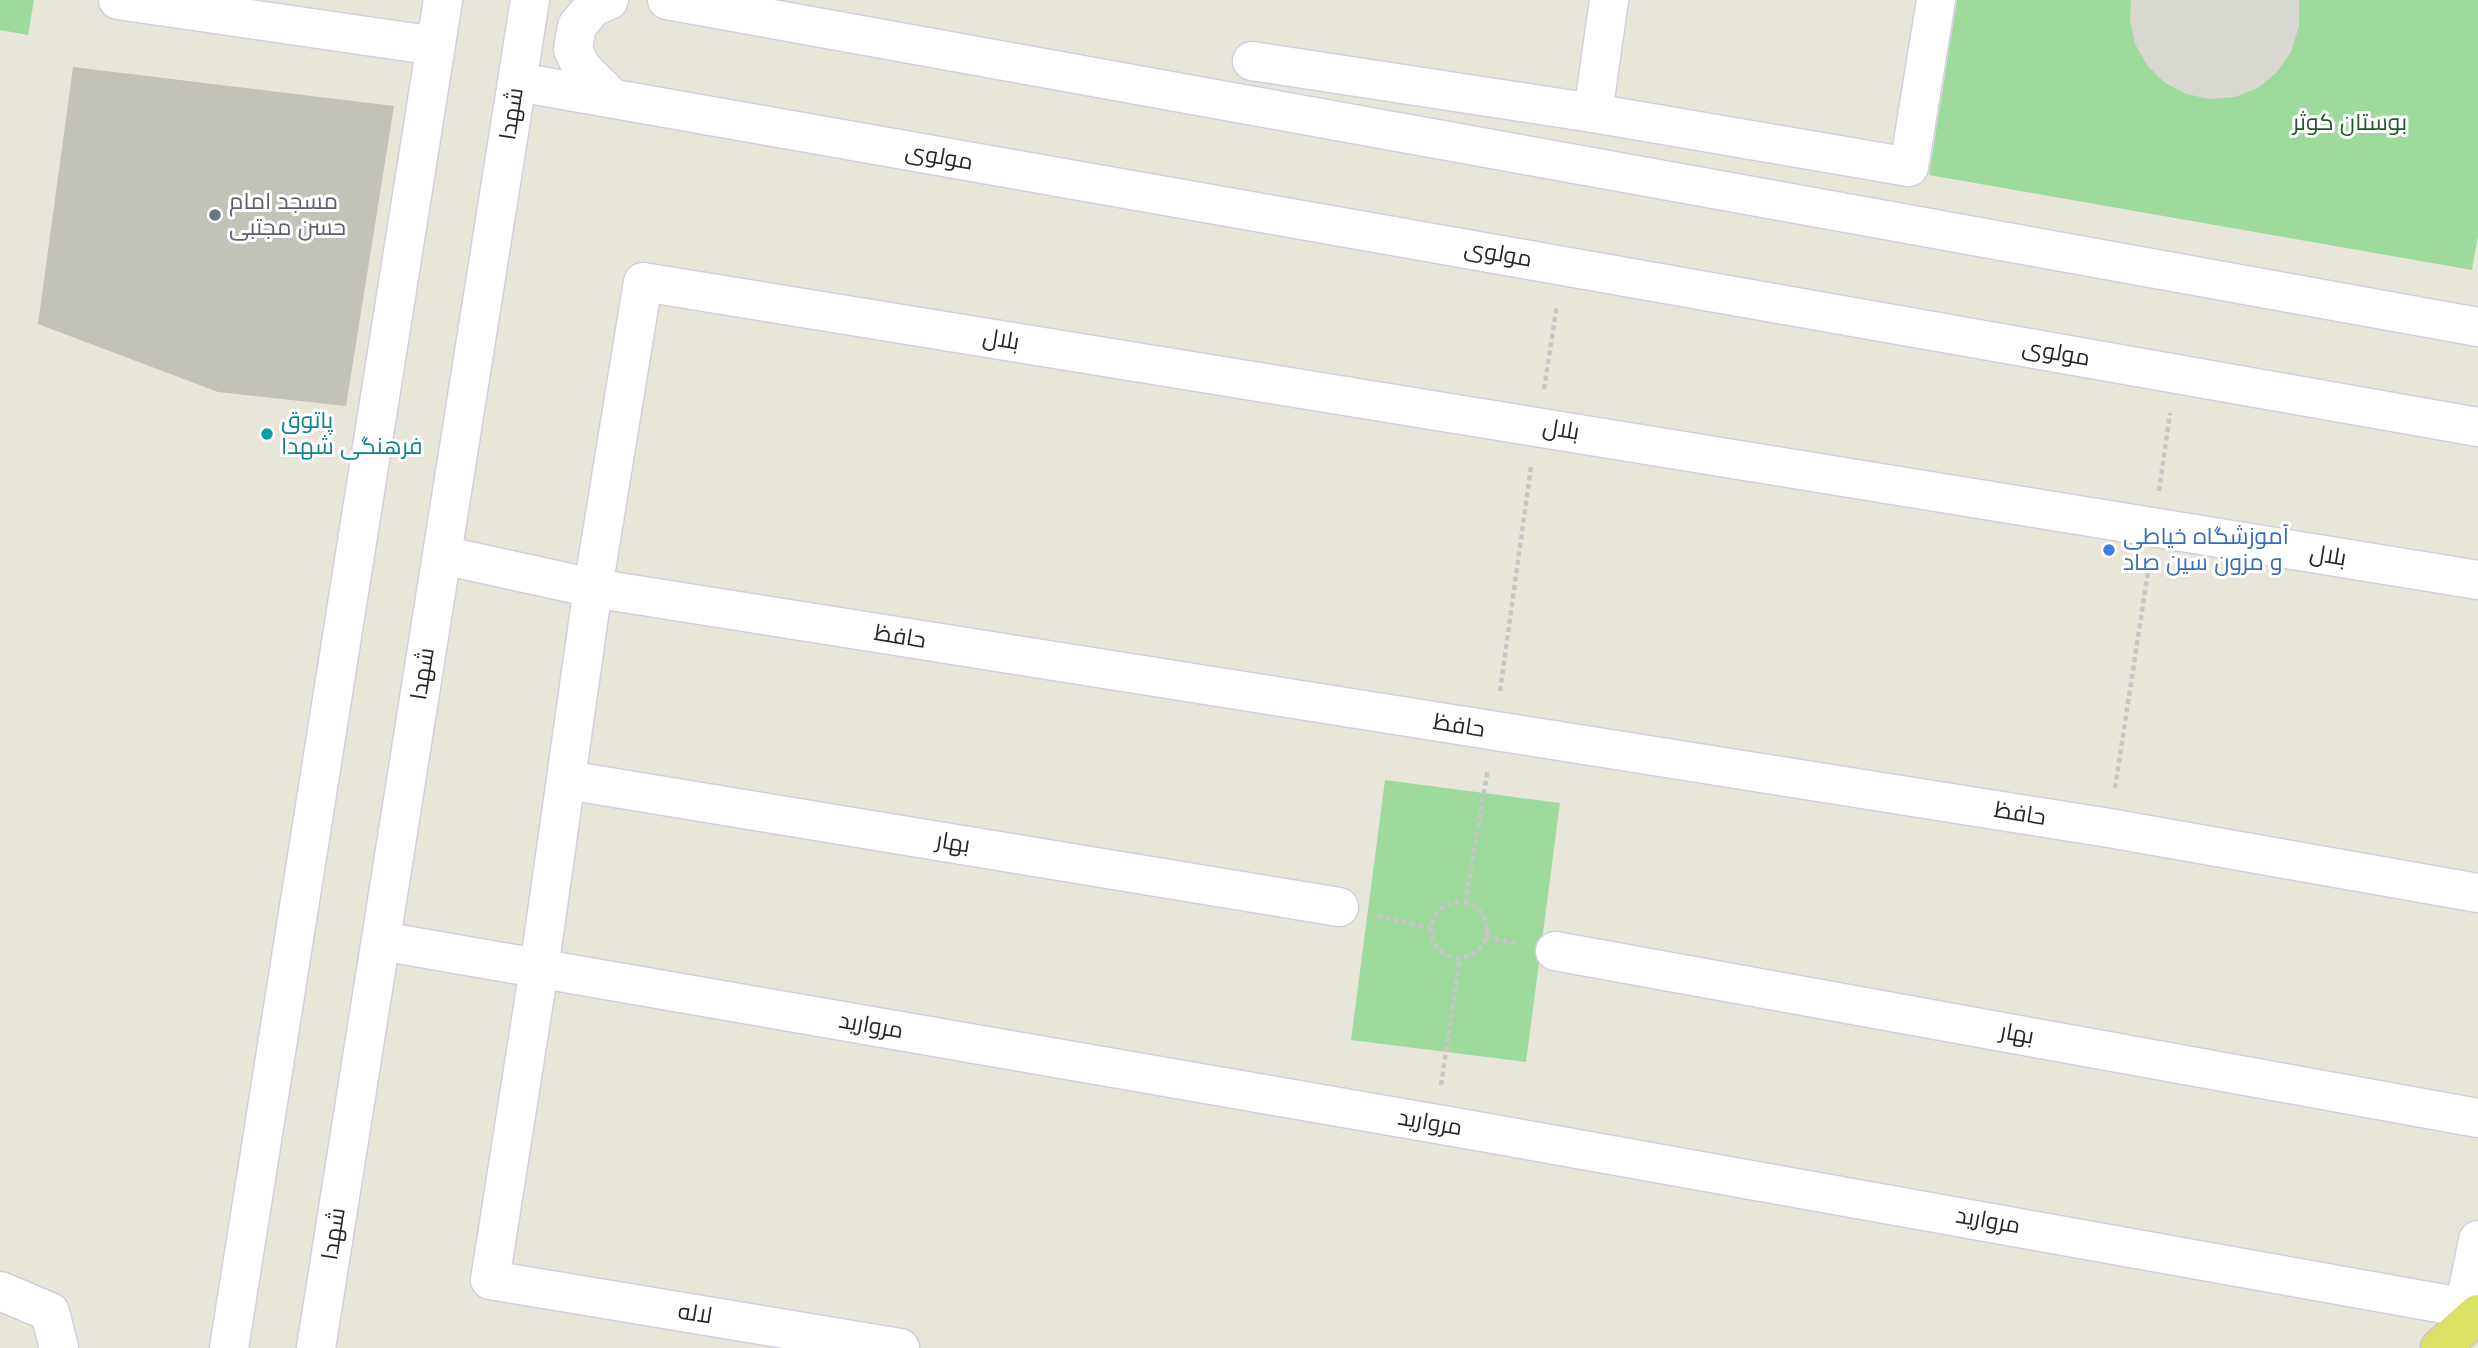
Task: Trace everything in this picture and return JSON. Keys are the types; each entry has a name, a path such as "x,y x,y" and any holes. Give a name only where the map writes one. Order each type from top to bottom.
{"main road":[{"path":"2440,1348 2474,1310"}],"street":[{"path":"118,0 436,46"},
{"path":"229,1348 443,0"},
{"name":"شهدا","path":"316,1348 530,0"},
{"path":"609,0 593,7 577,26 573,49 582,66 613,99"},
{"path":"667,0 2478,327"},
{"path":"1593,113 1609,0"},
{"path":"1252,61 1593,113 1909,167 1936,0"},
{"name":"مولوی","path":"517,82 2478,426"},
{"name":"بلال","path":"593,588 643,282 2478,580"},
{"name":"حافظ","path":"442,555 593,588 2109,828 2478,892"},
{"path":"539,969 593,588"},
{"name":"بهار","path":"567,780 1339,907"},
{"name":"مروارید","path":"381,942 1435,1124 2474,1310"},
{"name":"بهار","path":"1555,951 2478,1118"},
{"name":"لاله","path":"539,969 490,1280 900,1348"},
{"path":"2474,1310 2478,1240"},
{"path":"0,1291 50,1312 59,1348"}],"path":[{"path":"1465,903 1494,732 1563,266"},
{"path":"2109,828 2176,373"},
{"path":"1465,903 1480,912 1485,919 1486,937 1477,951 1461,958 1443,953 1436,946 1431,928 1433,918 1446,904 1465,903"},
{"path":"1339,907 1431,928"},
{"path":"1435,1124 1461,958"}],"green space":[{"path":"0,0 34,0 28,35 0,30"},
{"name":"بوستان کوثر","path":"1957,0 2478,0 2478,235 2472,270 1929,175"},
{"path":"1385,780 1560,803 1526,1062 1351,1040"}],"shaded area":[{"path":"2131,0 2299,0 2299,26 2291,52 2277,72 2258,88 2235,97 2210,99 2186,94 2164,82 2147,65 2135,44 2130,20"}],"building":[{"name":"مسجد امام حسن مجتبی","path":"73,67 394,106 346,406 218,392 38,324"}],"place":[{"name":"مسجد امام حسن مجتبی","path":"215,215"},
{"name":"پاتوق فرهنگی شهدا","path":"267,434"},
{"name":"آموزشگاه خیاطی و مزون سین صاد","path":"2109,550"}]}
